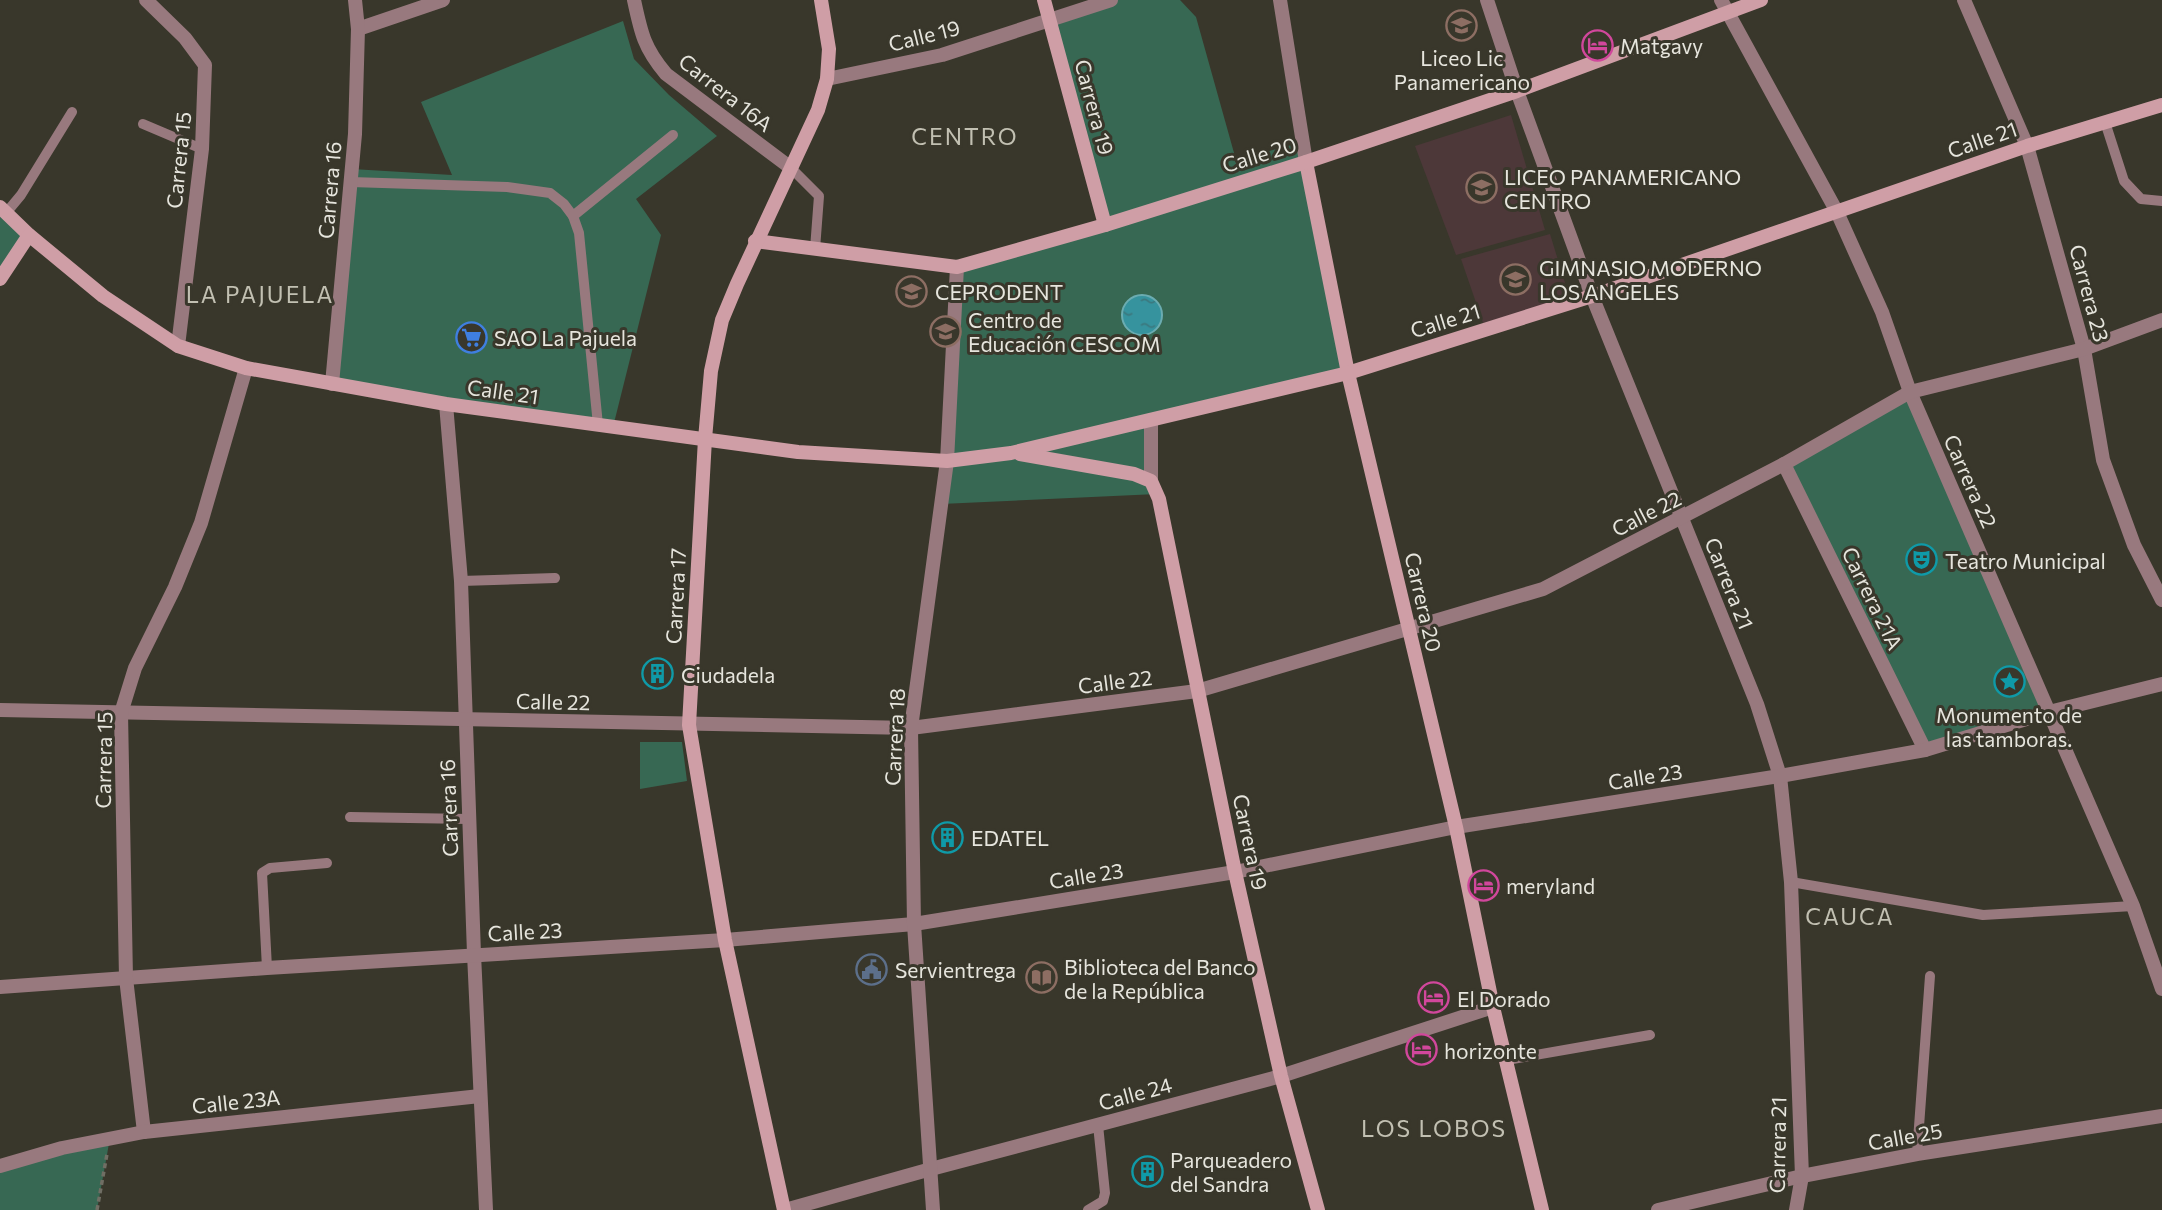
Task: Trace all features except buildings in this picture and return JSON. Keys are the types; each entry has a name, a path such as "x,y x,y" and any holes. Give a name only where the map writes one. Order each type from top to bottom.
{"main road":[{"name":"Carrera 17","path":"784,1210 725,940 689,725 711,371 722,320 755,241 818,110 827,79 829,49 821,0"},
{"name":"Carrera 19","path":"1044,0 1105,225"},
{"name":"Calle 20","path":"755,241 957,267 1105,225 1306,162 1517,91 1724,6 1761,0"},
{"name":"Calle 21","path":"3,210 103,296 178,346 246,368 446,404 798,452 947,461 1011,453 1348,373 1592,296 2027,146 2162,105"},
{"name":"Carrera 20","path":"1306,162 1348,373 1542,1210"},
{"path":"0,279 29,235"},
{"name":"Calle 21","path":"1011,453 1134,474 1151,481"},
{"name":"Carrera 19","path":"1151,481 1159,499 1235,872 1281,1076 1318,1210"}],"street":[{"name":"Carrera 15","path":"146,0 186,38 205,65 202,149 178,346"},
{"name":"Carrera 16","path":"332,384 355,134 358,29 355,0"},
{"path":"358,29 443,0"},
{"name":"Carrera 16A","path":"634,0 641,35 651,57 666,74 791,168"},
{"name":"Calle 19","path":"827,79 942,55 1111,0"},
{"name":"Carrera 20","path":"1280,0 1306,162"},
{"name":"Carrera 21","path":"1487,0 1517,91 1592,296 1757,704 1780,776 1791,882 1802,1176 1796,1210"},
{"name":"Carrera 23","path":"1964,0 2027,146 2084,349 2103,460 2134,545 2162,600"},
{"name":"Carrera 22","path":"1724,6 1837,212 1882,312 1910,392 2133,906 2162,989"},
{"name":"Carrera 18","path":"933,1210 915,924 911,728 947,461 957,267"},
{"name":"Calle 22","path":"0,710 911,728 1197,691 1543,589 1784,464 1910,392 2084,349 2162,320"},
{"name":"Carrera 15","path":"144,1132 126,978 121,713 135,668 175,587 201,523 246,368"},
{"name":"Carrera 16","path":"446,404 461,581 486,1210"},
{"path":"1151,420 1151,481"},
{"name":"Carrera 21A","path":"1784,464 1925,750"},
{"name":"Calle 23","path":"0,987 474,954 725,940 915,924 1235,872 1455,827 1780,776 1925,750 2049,712 2162,684"},
{"name":"Calle 24","path":"784,1210 1281,1076 1493,1007"},
{"name":"Calle 23A","path":"0,1166 62,1148 144,1132 480,1096"},
{"name":"Calle 25","path":"1658,1210 1802,1176 1917,1154 2162,1116"}],"lane":[{"path":"3,210 21,195 72,112"},
{"path":"2105,122 2124,181 2141,199 2162,201"},
{"path":"143,124 202,149"},
{"path":"573,216 673,135"},
{"path":"791,168 819,196 815,248"},
{"path":"351,182 507,187 550,193 564,204 573,216 579,233 598,425"},
{"path":"461,581 555,578"},
{"path":"350,817 469,819"},
{"path":"267,968 262,873 270,868 327,863"},
{"path":"1791,882 1983,915 2133,906"},
{"path":"1917,1154 1930,976"},
{"path":"1507,1060 1650,1035"},
{"path":"1088,1210 1103,1200 1105,1193 1098,1125"}],"path":[{"path":"97,1210 110,1139"}],"shaded area":[{"name":"LICEO PANAMERICANO CENTRO","path":"1511,115 1545,230 1456,255 1415,146"},
{"name":"GIMNASIO MODERNO LOS ANGELES","path":"1550,234 1570,299 1483,323 1461,259"}],"green space":[{"path":"1111,0 1180,0 1196,17 1236,160 1303,142 1348,373 1152,420 1157,494 941,504 957,267 1104,223 1049,19"},
{"path":"623,21 634,59 669,95 717,136 636,199 661,235 613,427 332,384 352,169 452,175 421,102"},
{"path":"0,207 29,235 0,279"},
{"path":"1910,392 2049,712 1925,750 1784,464"},
{"path":"640,742 682,742 687,781 640,789"},
{"path":"110,1138 97,1210 0,1210 0,1168"}],"water":[{"path":"1142,295 1150,296 1156,301 1161,307 1161,323 1156,329 1150,334 1142,335 1134,334 1128,329 1123,323 1122,315 1123,307 1128,301 1134,296"}],"place":[{"name":"Liceo Lic Panamericano","path":"1462,25"},
{"name":"Matgavy","path":"1597,45"},
{"name":"LICEO PANAMERICANO CENTRO","path":"1481,188"},
{"name":"GIMNASIO MODERNO LOS ANGELES","path":"1516,279"},
{"name":"CEPRODENT","path":"912,291"},
{"name":"Centro de Educación CESCOM","path":"945,331"},
{"name":"SAO La Pajuela","path":"471,337"},
{"name":"Teatro Municipal","path":"1922,560"},
{"name":"Ciudadela","path":"658,674"},
{"name":"Monumento de las tamboras.","path":"2009,682"},
{"name":"EDATEL","path":"948,837"},
{"name":"meryland","path":"1483,885"},
{"name":"Servientrega","path":"872,969"},
{"name":"Biblioteca del Banco de la República","path":"1041,978"},
{"name":"El Dorado","path":"1434,998"},
{"name":"horizonte","path":"1421,1050"},
{"name":"Parqueadero del Sandra","path":"1147,1171"}],"district":[{"name":"CENTRO","path":"965,136"},
{"name":"LA PAJUELA","path":"260,294"},
{"name":"CAUCA","path":"1850,916"},
{"name":"LOS LOBOS","path":"1434,1128"}]}
